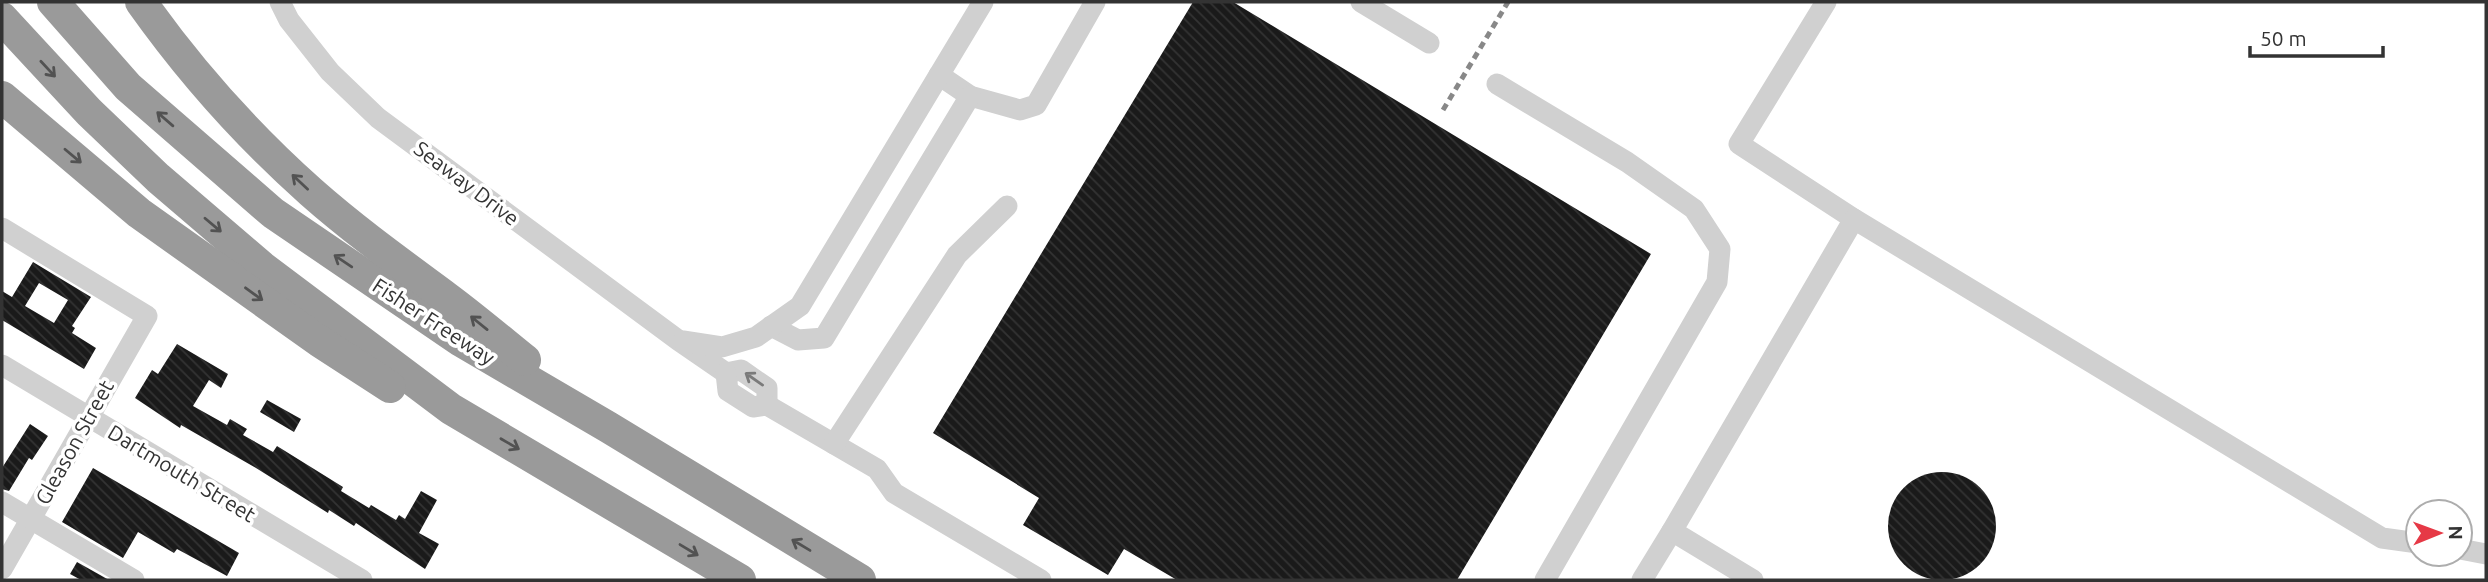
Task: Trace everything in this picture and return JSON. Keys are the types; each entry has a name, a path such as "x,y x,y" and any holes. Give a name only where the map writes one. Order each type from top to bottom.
{"highway":[{"name":"Fisher Freeway","path":"53,2 128,87 273,213 461,341 860,580"},
{"path":"141,2 190,66 232,114 311,192 608,427"},
{"path":"2,18 73,95 158,178 262,267 451,410 740,580"},
{"path":"2,97 139,213 319,341 403,395 451,410"}],"street":[{"name":"Seaway Drive","path":"280,2 289,20 324,64 378,118 726,373 728,391 753,407 767,405 834,444"},
{"path":"678,340 722,347 755,337 800,306 983,2"},
{"path":"939,75 970,96 1020,110 1036,105 1095,2"},
{"path":"1361,2 1429,43"},
{"path":"1826,2 1739,144 1854,219 2382,538 2404,541"},
{"path":"1497,84 1627,162 1693,209 1720,249 1717,282 1545,580"},
{"path":"771,326 798,340 824,338 970,96"},
{"path":"1007,206 957,255 834,444 877,469 894,493 1041,580"},
{"path":"1642,580 1854,219"},
{"name":"Gleason Street","path":"2,228 147,316 2,569"},
{"name":"Dartmouth Street","path":"2,365 362,580"},
{"path":"2,502 134,580"},
{"path":"1671,531 1754,580"}],"building":[{"path":"1193,2 1233,2 1651,254 1457,580 1177,580 1124,549 1108,575 1023,525 1039,498 933,433"},
{"path":"33,262 91,297 72,326 75,328 72,333 96,348 84,369 2,320 2,291 12,297","holes":["39,283 68,300 54,323 25,306"]},
{"path":"177,344 228,374 221,388 209,380 193,406 227,425 230,419 247,429 243,435 273,452 277,446 343,487 341,491 396,520 399,515 405,519 421,491 437,500 419,533 439,544 425,569 356,523 354,526 329,510 328,513 256,468 181,425 180,428 135,398 152,370 158,374"},
{"path":"267,400 301,419 294,432 260,412"},
{"path":"30,424 48,436 32,460 29,458 9,491 2,489 2,468"},
{"path":"93,468 239,553 227,576 177,549 174,553 138,532 123,558 62,522"},
{"path":"1942,472 1963,476 1980,488 1992,505 1996,526 1992,547 1980,564 1963,576 1942,580 1921,576 1904,564 1892,547 1888,526 1892,505 1904,488 1921,476"},
{"path":"77,562 109,580 81,580 70,574"}],"railway":[{"path":"1443,110 1508,2"}]}
